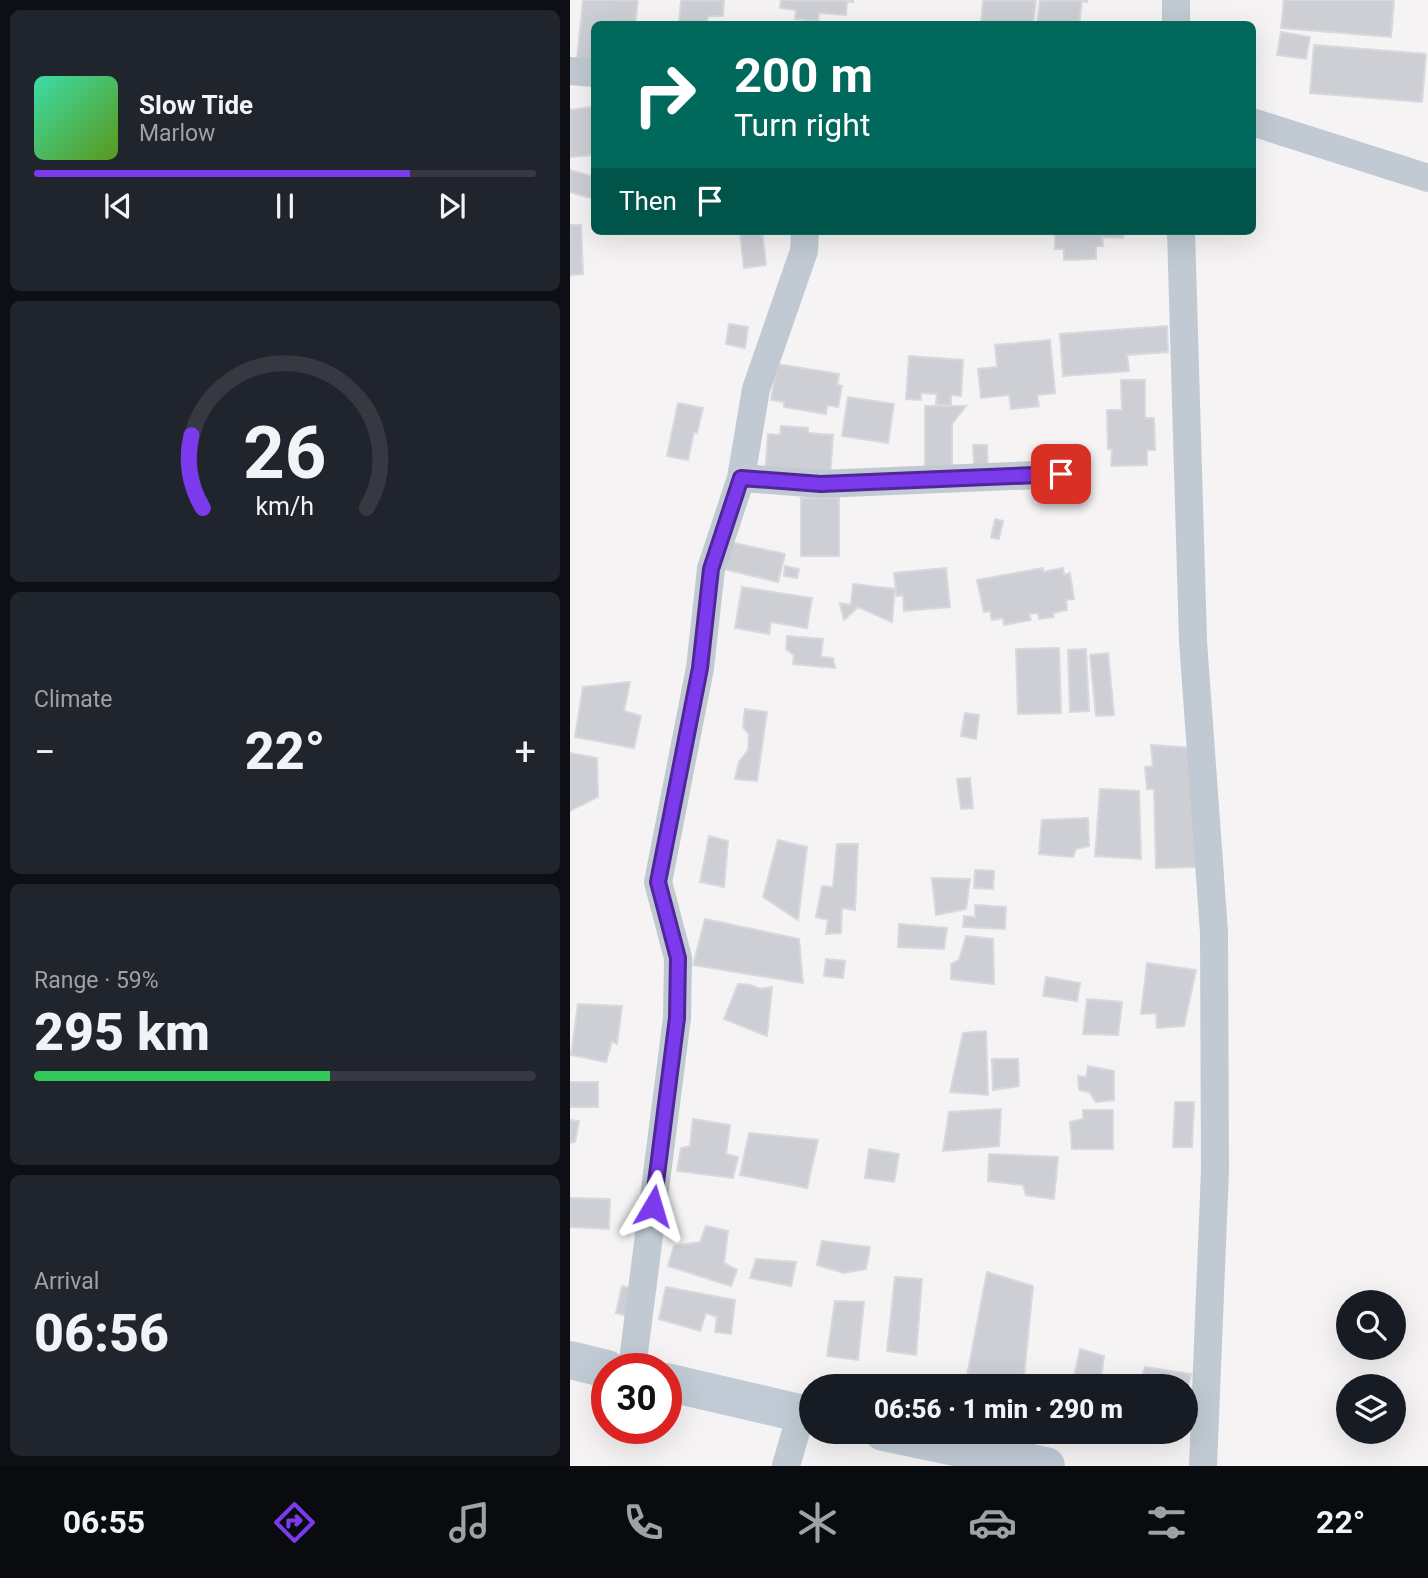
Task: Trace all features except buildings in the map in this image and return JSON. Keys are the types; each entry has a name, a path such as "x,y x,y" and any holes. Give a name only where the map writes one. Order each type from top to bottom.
{"street":[{"path":"1176,0 1176,21"},
{"path":"570,71 591,73"},
{"path":"1256,123 1428,178"},
{"path":"634,1353 677,1018 678,958 658,882 700,668 711,569 741,478 756,388 804,251 805,235"},
{"path":"1181,235 1193,641 1215,932 1216,1170 1203,1466"},
{"path":"741,478 821,484 1061,474"},
{"path":"570,1360 591,1365"},
{"path":"682,1386 799,1413"},
{"path":"786,1466 799,1433"},
{"path":"941,1444 1046,1466"}],"route":[{"path":"653,1206 677,1018 678,958 658,882 700,668 711,569 741,478 821,484 1061,474"}]}
